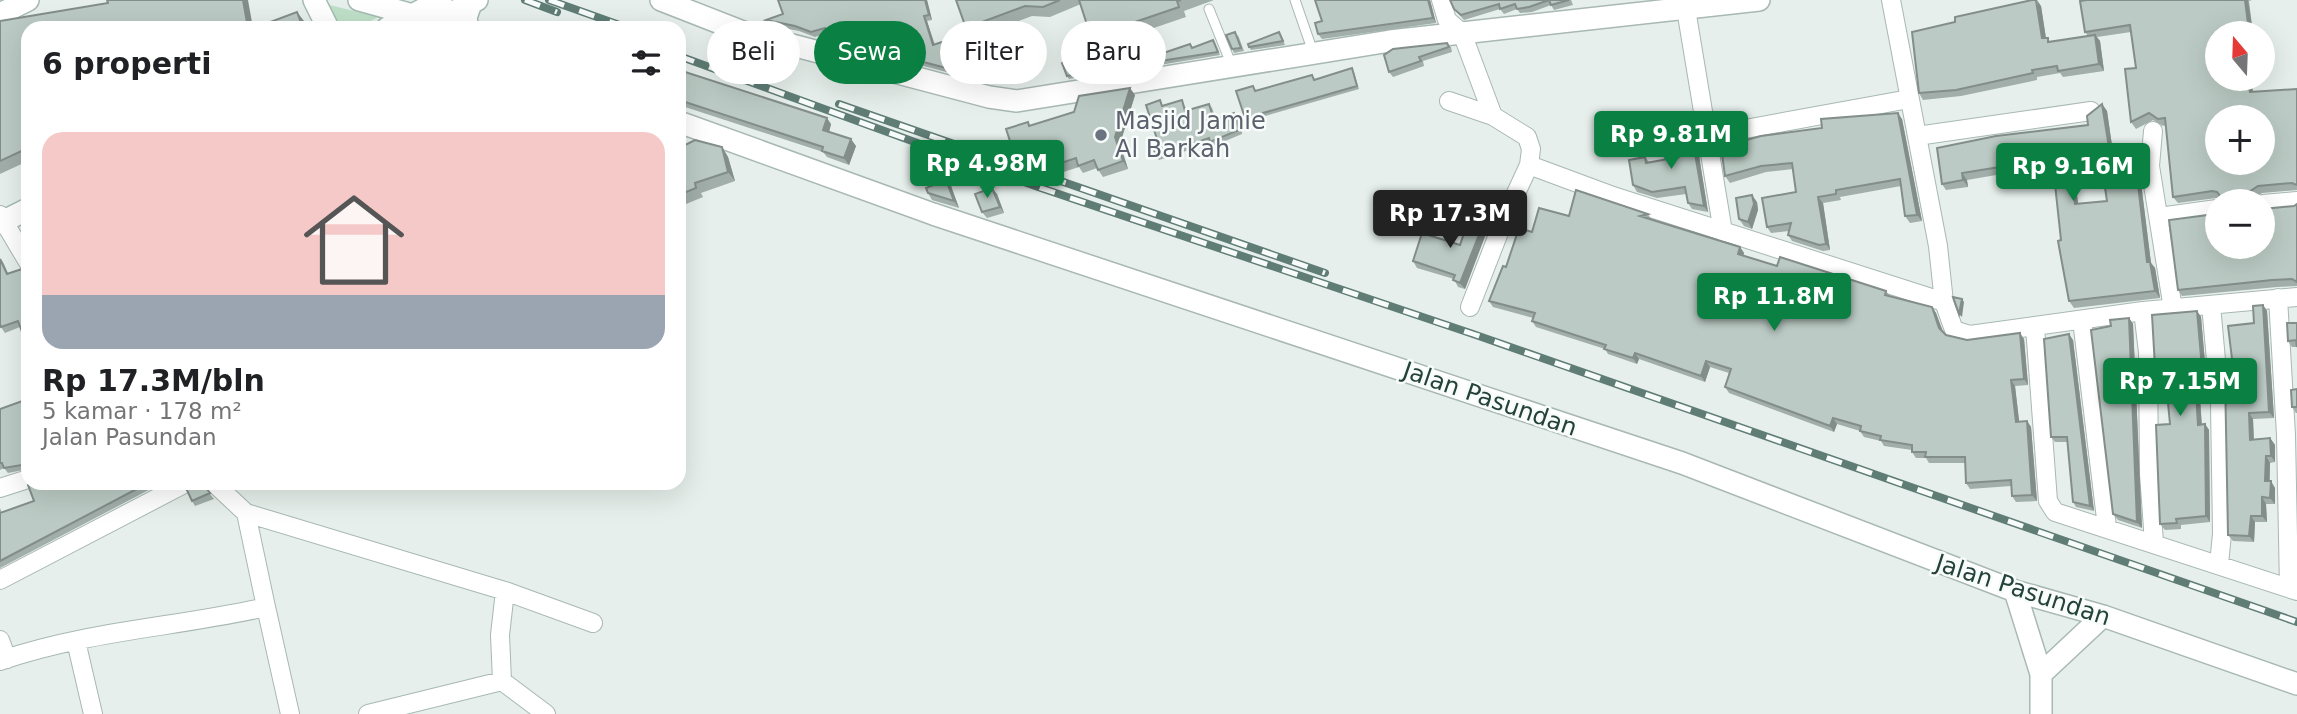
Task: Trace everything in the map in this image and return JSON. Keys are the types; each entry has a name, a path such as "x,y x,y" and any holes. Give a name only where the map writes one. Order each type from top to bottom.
{"street":[{"path":"0,14 28,0"},
{"path":"314,0 324,21"},
{"path":"359,0 417,21 474,1"},
{"path":"417,21 441,0"},
{"path":"661,0 743,32 989,97 1017,100 1233,67 1312,52 1759,0"},
{"path":"1441,0 1447,20 1462,33 1493,116"},
{"path":"1891,0 1938,246 1944,302 1954,330 1961,334 2035,327 2143,311 2297,297"},
{"path":"467,21 474,1"},
{"path":"1686,9 1723,232"},
{"path":"1707,136 1909,99"},
{"path":"1449,101 1493,116 1527,137 1531,149 1530,165 1505,217 1470,307"},
{"path":"1917,136 2091,111"},
{"name":"Jalan Pasundan","path":"686,125 933,214 1682,463 2015,592 2102,615 2297,684"},
{"path":"2152,131 2150,166 2173,309"},
{"path":"1530,165 1723,232 1944,302"},
{"path":"2275,203 2297,201"},
{"path":"2160,217 2205,211"},
{"path":"21,212 1,220 21,250"},
{"path":"2035,327 2048,501 2055,512 2154,541 2293,589 2278,298"},
{"path":"2211,305 2220,404 2222,534 2219,564"},
{"path":"2143,311 2148,366 2149,474 2154,541"},
{"path":"2081,320 2107,527"},
{"path":"0,488 21,481"},
{"path":"0,580 173,490"},
{"path":"221,490 246,513 505,591 593,622"},
{"path":"246,513 290,714"},
{"path":"502,681 500,635 505,591"},
{"path":"2015,592 2041,674 2041,714"},
{"path":"0,640 4,660 76,640 266,607"},
{"path":"2041,674 2102,615"},
{"path":"76,640 93,714"},
{"path":"368,714 502,681"},
{"path":"502,681 546,714"}],"lane":[{"path":"1295,0 1312,52"},
{"path":"1209,9 1233,67"}],"green space":[{"path":"322,3 378,17 371,21 331,21"}],"building":[{"path":"107,0 243,0 247,21 21,21 21,151 0,161 0,21 108,3"},
{"path":"778,0 925,0 929,15 924,16 926,21 814,21 814,31 811,32 800,28 800,21 766,20 783,14"},
{"path":"956,0 1060,0 1043,7 1025,6 985,21 964,21"},
{"path":"1079,0 1181,0 1177,1 1179,7 1138,21 1086,21"},
{"path":"1315,0 1428,0 1433,18 1318,34 1315,23 1322,21"},
{"path":"1450,0 1549,0 1517,9 1515,4 1500,9 1499,4 1461,15"},
{"path":"1549,0 1569,0 1551,5"},
{"path":"2036,0 2042,38 2048,38 2048,42 2095,35 2099,64 2058,71 2057,66 2032,70 2033,73 1956,90 1919,93 1912,32 1955,22 1955,17"},
{"path":"2245,0 2248,21 2205,21 2205,91 2297,89 2297,185 2292,183 2258,186 2254,189 2205,189 2205,192 2173,197 2165,118 2158,119 2149,113 2131,122 2125,69 2136,68 2130,25 2085,32 2080,1"},
{"path":"297,12 300,21 273,21"},
{"path":"926,22 933,45 940,43 940,66 926,63"},
{"path":"1235,32 1241,48 1232,49 1226,35"},
{"path":"1279,32 1283,41 1249,47 1248,44"},
{"path":"1213,40 1218,52 1166,60 1166,52 1190,44 1192,48"},
{"path":"1447,43 1449,47 1419,57 1421,61 1389,72 1384,55 1393,49"},
{"path":"1352,68 1357,86 1263,113 1264,115 1246,121 1236,91 1253,86 1255,91 1312,75 1314,80"},
{"path":"686,72 707,79 707,84 722,84 827,118 823,130 851,139 844,158 822,151 823,147 686,102"},
{"path":"1130,88 1115,137 1123,161 1098,170 1094,160 1078,166 1076,158 1049,167 1042,144 1014,153 1006,129 1028,122 1029,126 1074,112 1079,96"},
{"path":"1160,100 1162,106 1182,100 1185,111 1209,104 1214,120 1234,113 1239,130 1210,142 1209,138 1156,156 1152,144 1158,142 1146,105"},
{"path":"2102,104 2112,166 2070,171 2075,204 2107,201 2104,181 2137,176 2147,262 2150,262 2155,291 2069,301 2058,241 2061,240 2054,175 2024,179 2022,169 2001,172 2000,167 1962,173 1963,180 1942,184 1937,148 1996,136 2088,125 2087,116"},
{"path":"1898,113 1917,215 1905,216 1900,179 1836,190 1836,194 1818,197 1826,244 1819,245 1788,235 1791,223 1767,227 1762,198 1796,192 1792,163 1761,166 1725,176 1721,147 1761,136 1822,128 1821,119"},
{"path":"1691,130 1704,206 1688,203 1685,187 1652,192 1633,185 1629,160 1645,157 1646,163 1679,157 1675,133"},
{"path":"695,140 722,147 728,172 695,183 696,188 686,192 686,144"},
{"path":"946,180 954,201 928,193 926,188"},
{"path":"992,188 1000,207 982,212 975,194"},
{"path":"1576,190 1648,214 1640,216 1740,247 1738,254 1777,266 1780,257 1886,291 1885,295 1932,307 1939,328 1946,335 1967,340 2020,333 2024,379 2011,380 2016,422 2027,421 2032,495 2012,496 2011,480 1966,483 1965,457 1925,457 1926,452 1912,452 1912,445 1880,440 1881,436 1860,431 1861,426 1833,418 1830,426 1725,387 1731,369 1706,361 1701,376 1635,353 1633,358 1604,349 1606,345 1532,321 1535,313 1489,301 1503,266 1506,267 1519,228 1532,232 1539,208 1569,216"},
{"path":"1752,195 1754,204 1748,222 1739,219 1736,198"},
{"path":"2297,204 2297,282 2292,279 2272,280 2178,290 2169,220 2205,215 2205,259 2275,259 2275,208"},
{"path":"1471,212 1486,217 1460,283 1453,280 1455,275 1413,261 1422,233 1460,245"},
{"path":"0,259 7,274 21,269 21,329 18,321 1,327"},
{"path":"1953,297 1962,299 1959,314"},
{"path":"2263,305 2269,412 2249,413 2250,440 2270,438 2271,456 2266,456 2265,481 2271,481 2270,498 2262,497 2262,516 2251,516 2249,536 2228,535 2225,375 2234,375 2228,326 2254,323 2253,306"},
{"path":"2197,311 2204,391 2196,392 2198,425 2205,424 2206,516 2176,519 2177,523 2160,524 2156,425 2170,424 2166,382 2156,384 2152,315"},
{"path":"2129,318 2137,522 2113,514 2091,330 2111,326 2110,320"},
{"path":"2287,323 2297,323 2297,347 2296,340 2288,341"},
{"path":"2069,334 2090,506 2073,502 2067,437 2051,437 2044,339"},
{"path":"2297,389 2297,407 2292,407 2291,390"},
{"path":"21,402 21,465 4,468 0,463 0,409"},
{"path":"30,490 135,490 0,561 0,513 34,501"},
{"path":"187,490 208,490 210,493 192,501"}],"railway":[{"path":"525,0 557,12"},
{"path":"549,0 608,21"},
{"path":"686,59 1038,187 1473,334 2297,622"},
{"path":"839,104 1325,273"}],"place":[{"name":"Masjid Jamie Al Barkah","path":"1101,135"}]}
